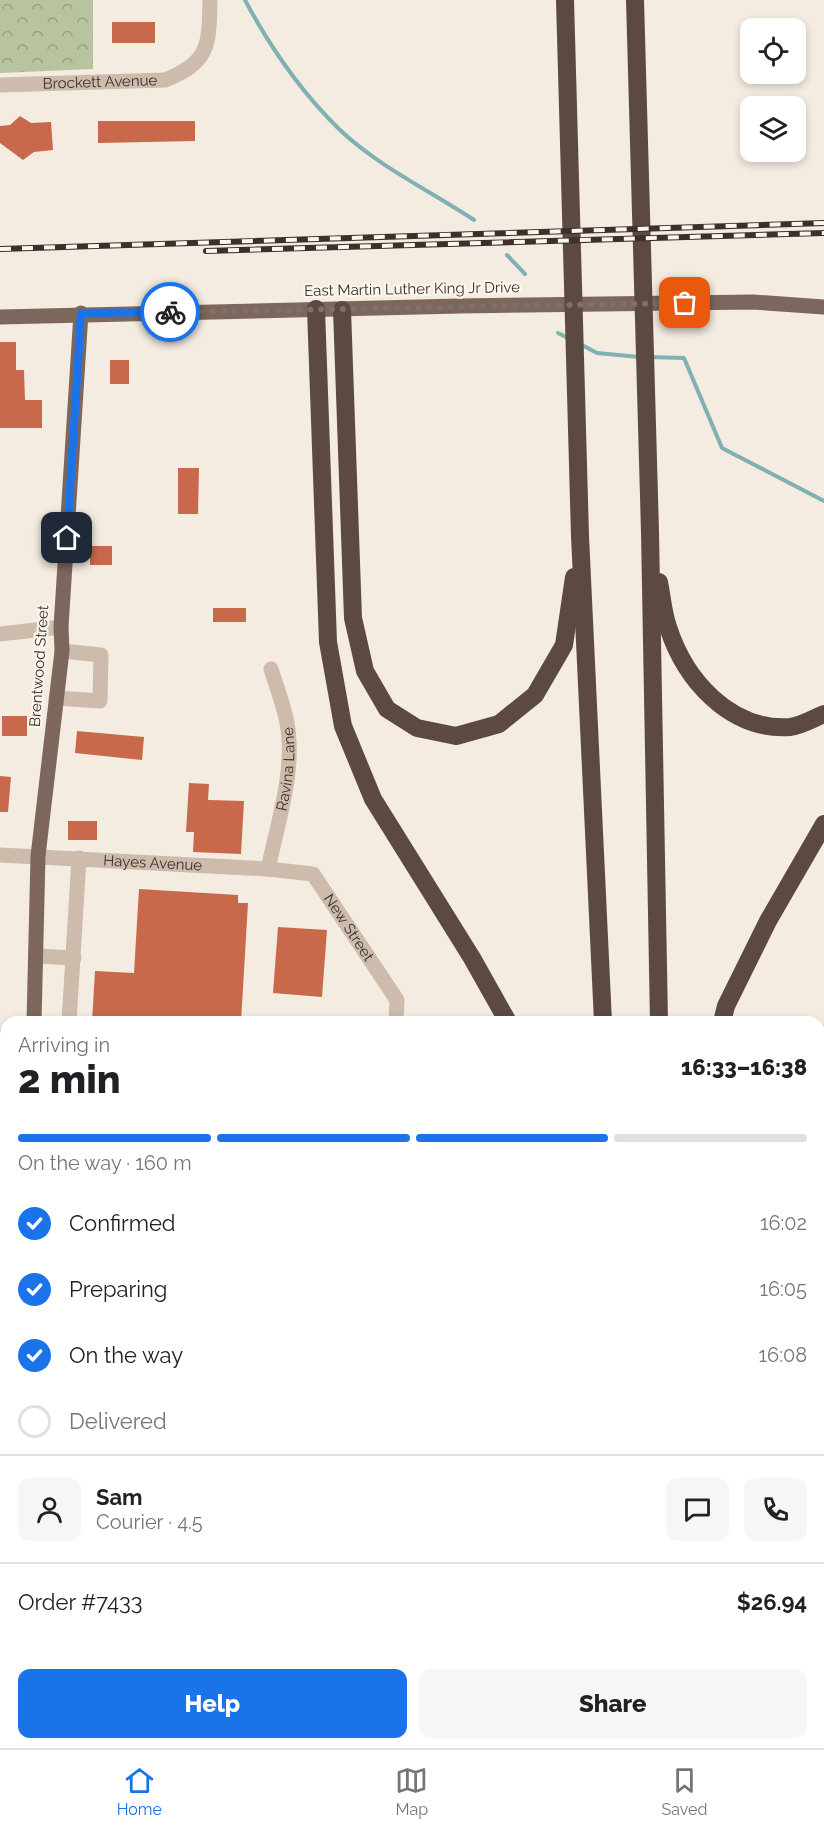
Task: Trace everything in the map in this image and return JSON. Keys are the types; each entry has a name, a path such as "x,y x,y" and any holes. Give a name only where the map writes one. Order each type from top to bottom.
{"highway":[{"path":"565,0 580,536 603,1016"},
{"path":"634,0 650,532 659,1016"},
{"path":"316,309 328,642 343,726 355,762 373,799 472,958 505,1016"},
{"path":"342,310 353,618 365,671 387,709 417,728 456,736 500,724 535,695 564,645 580,536"},
{"path":"650,532 668,627 691,677 719,704 751,723 791,727 824,714"},
{"path":"724,1016 726,1006 768,921 824,824"}],"main road":[{"name":"East Martin Luther King Jr Drive","path":"0,316 741,302 824,307"},
{"name":"Brentwood Street","path":"34,1016 38,856 62,651 61,627 81,313"}],"street":[{"name":"Brockett Avenue","path":"0,85 165,80 188,71 203,55 210,33 210,0"},
{"path":"0,634 61,627"},
{"path":"56,698 100,701 101,655 62,651"},
{"name":"Ravina Lane","path":"268,869 284,800 287,756 286,720 271,669"},
{"name":"Hayes Avenue","path":"0,855 268,869"},
{"path":"69,1016 79,858"},
{"name":"New Street","path":"268,869 314,874 397,1000 396,1016"},
{"path":"37,956 74,958"}],"green space":[{"path":"0,0 93,0 93,69 0,73"}],"building":[{"path":"112,22 155,22 155,43 112,43"},
{"path":"20,116 31,123 51,122 53,150 34,152 23,160 0,143 0,126 10,125"},
{"path":"98,121 195,121 195,141 98,143"},
{"path":"0,342 16,342 16,370 24,370 25,400 42,400 42,428 0,428"},
{"path":"110,360 129,360 129,384 110,384"},
{"path":"178,468 199,468 198,514 178,514"},
{"path":"90,546 112,546 112,565 90,565"},
{"path":"213,608 246,608 246,622 213,622"},
{"path":"2,716 27,716 27,736 2,736"},
{"path":"77,731 144,737 142,760 75,753"},
{"path":"0,776 11,777 8,812 0,812"},
{"path":"189,783 209,784 208,800 244,801 241,854 193,852 194,832 186,832"},
{"path":"68,821 97,821 97,840 68,840"},
{"path":"139,889 238,895 238,903 248,903 241,1016 92,1016 95,971 134,973"},
{"path":"278,927 327,930 322,997 273,993"}],"waterway":[{"path":"245,0 288,69 340,130 387,167 474,220"},
{"path":"507,255 525,274"},
{"path":"558,333 568,338"},
{"path":"580,344 597,353 639,357"},
{"path":"649,357 684,358 722,448 824,501"}],"railway":[{"path":"0,249 824,223"},
{"path":"206,251 824,233"}],"way so far":[{"path":"170,312 685,303"}],"route":[{"path":"67,538 81,313 170,312"}]}
